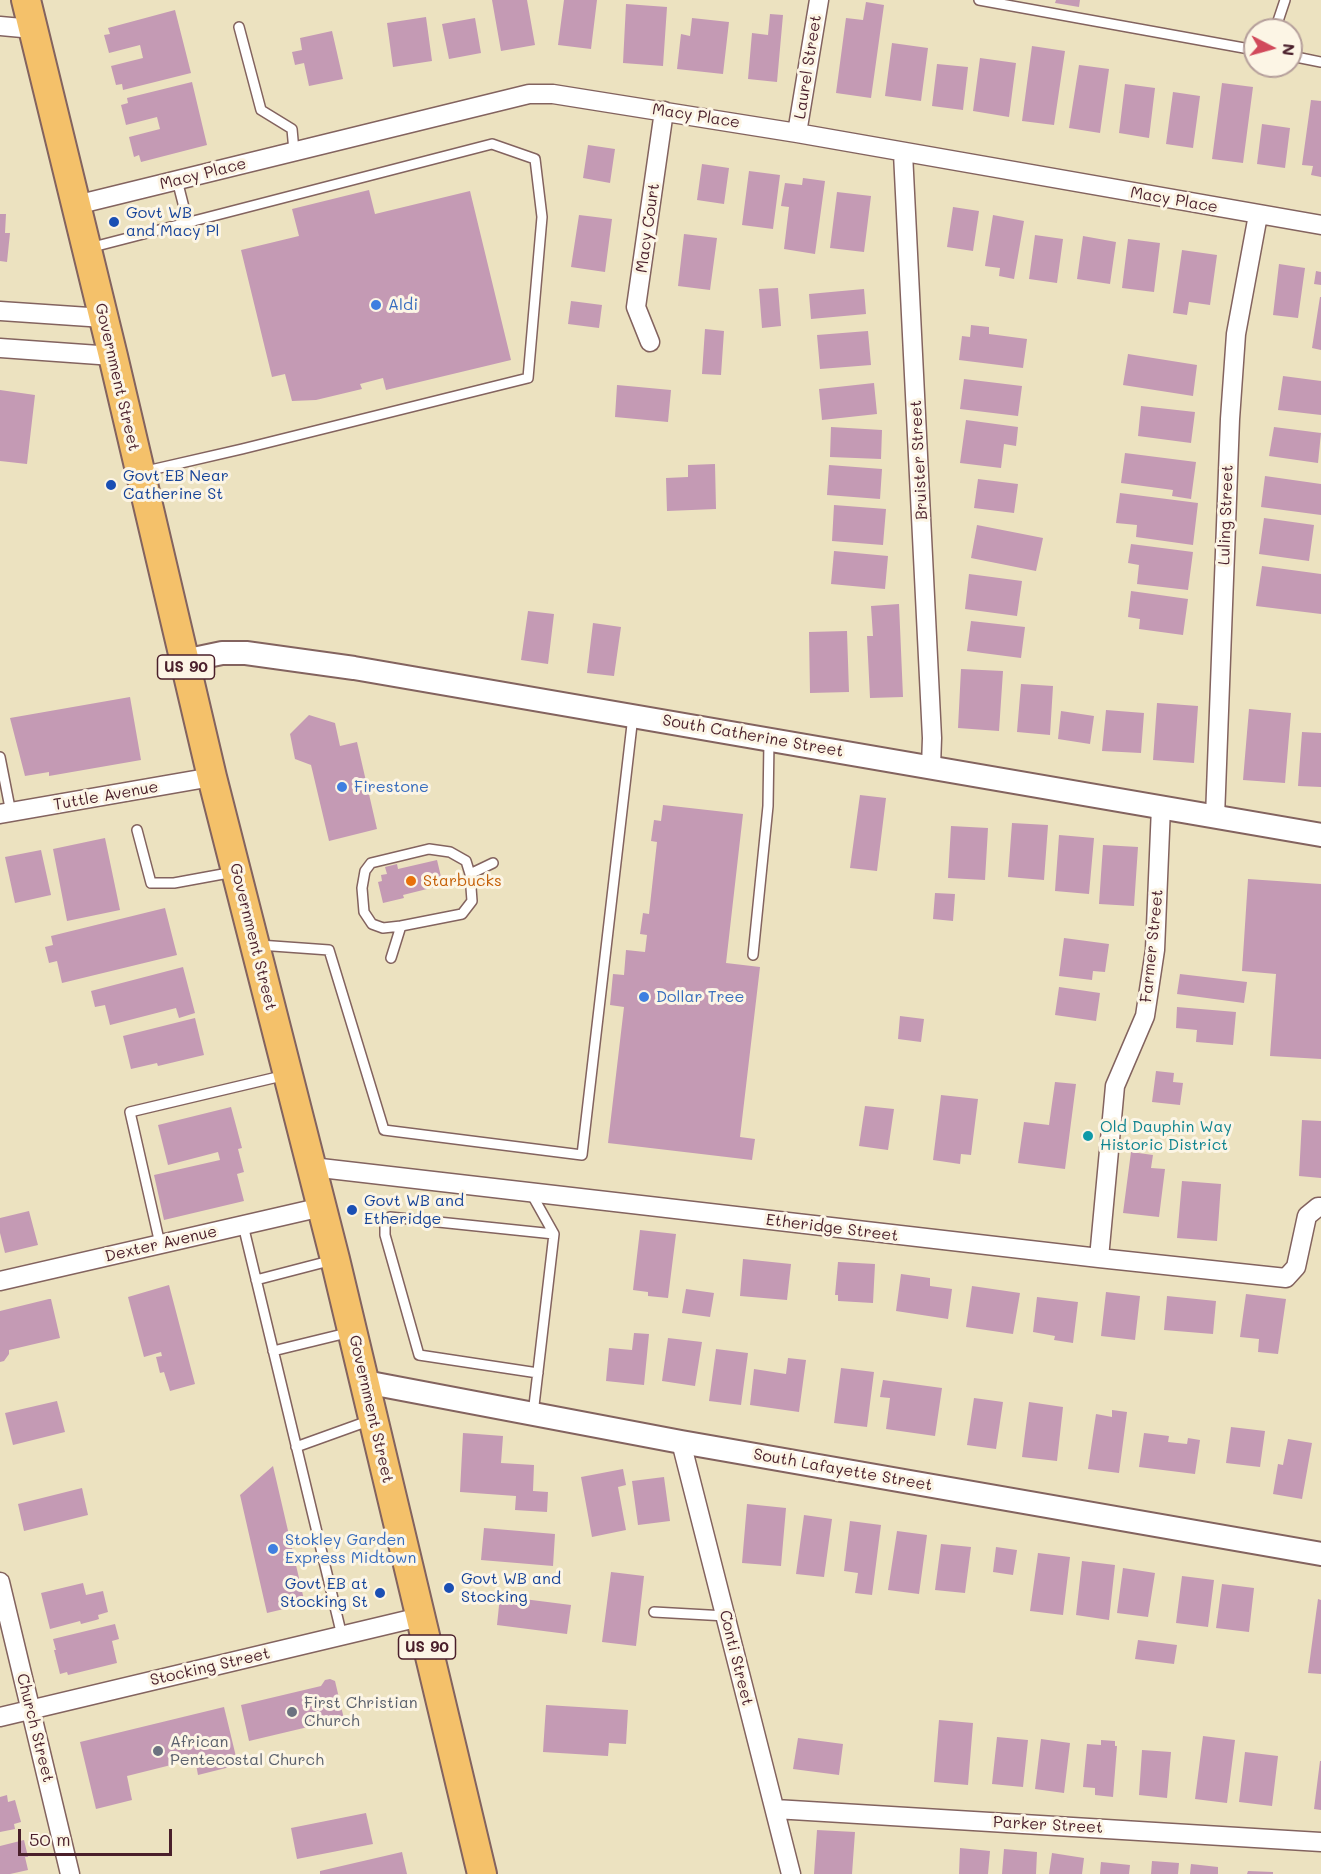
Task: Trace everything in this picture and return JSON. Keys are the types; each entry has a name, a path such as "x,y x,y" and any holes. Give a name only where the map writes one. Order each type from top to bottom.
{"main road":[{"name":"Government Street","path":"26,0 104,318 212,777 353,1331 482,1874"}],"street":[{"name":"Laurel Street","path":"797,133 819,0"},
{"path":"0,26 33,29"},
{"name":"Macy Place","path":"76,205 529,94 553,94 797,133 1321,225"},
{"name":"Macy Court","path":"650,342 636,307 664,111"},
{"name":"Bruister Street","path":"903,153 932,738 930,767"},
{"name":"Luling Street","path":"1215,817 1236,334 1258,215"},
{"path":"0,311 104,318"},
{"path":"0,348 113,356"},
{"name":"South Catherine Street","path":"184,661 222,653 246,653 354,668 1321,835"},
{"name":"Tuttle Avenue","path":"5,814 212,777"},
{"name":"Farmer Street","path":"1099,1258 1115,1086 1145,1016 1155,950 1161,807"},
{"name":"Etheridge Street","path":"312,1167 1286,1278 1296,1267 1314,1212"},
{"name":"Dexter Avenue","path":"0,1281 322,1207"},
{"name":"South Lafayette Street","path":"365,1382 681,1442 1321,1554"},
{"name":"Conti Street","path":"681,1442 791,1874"},
{"name":"Church Street","path":"0,1582 70,1874"},
{"name":"Stocking Street","path":"0,1717 420,1617"},
{"name":"Parker Street","path":"775,1809 1321,1842"}],"lane":[{"path":"979,0 1243,48"},
{"path":"1279,18 1286,0"},
{"path":"239,27 261,110 292,129 294,151"},
{"path":"1303,58 1321,62"},
{"path":"87,249 492,144 534,159 542,217 528,378 140,472"},
{"path":"177,180 188,223"},
{"path":"255,944 329,950 384,1130 582,1155 633,716"},
{"path":"753,955 768,806 769,739"},
{"path":"0,757 5,814"},
{"path":"137,830 151,883 174,883 236,872"},
{"path":"429,849 450,852 466,861 470,874 472,901 462,914 401,926 383,928 372,924 364,912 362,888 365,871 371,863 429,849"},
{"path":"470,874 493,863"},
{"path":"391,958 401,926"},
{"path":"160,1244 130,1112 288,1074"},
{"path":"531,1193 554,1234 532,1414"},
{"path":"538,1373 419,1355 385,1235 385,1223 390,1217 554,1234"},
{"path":"243,1225 342,1635"},
{"path":"256,1280 335,1259"},
{"path":"273,1351 353,1331"},
{"path":"296,1447 374,1419"},
{"path":"654,1612 726,1616"}],"building":[{"path":"492,0 527,0 535,45 501,51"},
{"path":"564,0 597,0 591,49 558,45"},
{"path":"1056,0 1080,0 1079,7 1055,3"},
{"path":"866,2 884,5 871,98 836,93 846,18 863,20"},
{"path":"626,4 667,7 663,66 623,63"},
{"path":"175,10 191,73 123,90 122,84 116,85 111,66 143,58 140,45 109,53 104,35 110,34 108,28"},
{"path":"770,14 783,15 777,82 748,79 752,33 768,35"},
{"path":"426,17 432,61 393,67 387,23"},
{"path":"475,18 481,53 449,59 442,24"},
{"path":"692,18 729,22 723,74 677,69 681,34 690,36"},
{"path":"332,31 343,79 309,86 304,63 295,65 292,52 302,50 300,38"},
{"path":"892,43 928,48 921,101 885,96"},
{"path":"1032,46 1065,51 1054,125 1022,121"},
{"path":"980,58 1016,63 1009,117 973,111"},
{"path":"937,64 968,67 963,110 932,106"},
{"path":"1079,65 1109,69 1100,133 1069,128"},
{"path":"192,82 207,145 141,162 139,155 134,157 129,137 160,129 157,117 126,125 121,105 128,103 127,98"},
{"path":"1222,83 1253,87 1243,163 1212,159"},
{"path":"1125,84 1155,88 1149,138 1119,133"},
{"path":"1173,92 1200,96 1193,148 1166,144"},
{"path":"1311,100 1321,101 1321,177 1311,175 1313,166 1302,165"},
{"path":"1262,124 1290,128 1285,168 1257,164"},
{"path":"588,145 615,149 610,183 583,178"},
{"path":"702,164 729,168 724,204 697,200"},
{"path":"749,171 780,175 773,229 742,225"},
{"path":"803,178 825,181 815,254 784,249 789,207 781,206 785,183 802,185"},
{"name":"Aldi","path":"369,190 375,214 470,191 511,360 386,390 383,378 360,384 362,389 316,400 292,401 285,374 272,377 241,250 299,236 292,209"},
{"path":"837,192 871,196 864,252 830,248"},
{"path":"953,207 979,211 973,251 947,247"},
{"path":"0,214 6,214 5,233 10,233 7,262 0,261"},
{"path":"579,215 612,219 605,272 571,267"},
{"path":"993,215 1024,221 1014,279 999,276 1000,268 985,266"},
{"path":"684,234 717,238 710,290 678,286"},
{"path":"1035,235 1063,239 1057,283 1029,279"},
{"path":"1083,236 1116,242 1110,284 1077,279"},
{"path":"1128,239 1160,243 1154,292 1122,288"},
{"path":"1182,250 1217,255 1210,305 1189,302 1187,315 1173,313"},
{"path":"1279,264 1305,268 1298,318 1273,315"},
{"path":"1316,271 1321,272 1321,285 1314,284"},
{"path":"778,288 781,326 762,328 759,289"},
{"path":"864,289 866,314 811,319 809,294"},
{"path":"1321,297 1321,350 1312,348"},
{"path":"571,301 602,305 599,328 568,324"},
{"path":"971,325 989,327 989,334 1027,339 1023,368 959,360 962,336 970,337"},
{"path":"705,329 724,331 721,375 702,374"},
{"path":"868,331 871,365 820,369 817,335"},
{"path":"1128,354 1197,365 1193,396 1123,385"},
{"path":"1283,376 1321,381 1321,415 1278,410"},
{"path":"964,379 1022,386 1018,416 960,409"},
{"path":"874,383 877,414 822,420 819,389"},
{"path":"617,385 671,390 668,422 615,417"},
{"path":"0,390 35,395 27,464 0,461"},
{"path":"1141,406 1195,412 1191,443 1138,436"},
{"path":"966,420 1018,427 1016,446 1004,444 1001,468 960,463"},
{"path":"831,427 882,430 881,459 830,457"},
{"path":"1274,427 1321,433 1318,463 1269,456"},
{"path":"1125,453 1196,462 1191,499 1172,496 1173,490 1121,483"},
{"path":"715,464 716,509 667,511 666,478 688,477 688,465"},
{"path":"829,465 882,469 880,499 827,495"},
{"path":"1265,476 1321,484 1321,515 1261,507"},
{"path":"978,479 1018,484 1014,513 974,508"},
{"path":"1120,493 1198,503 1193,545 1136,537 1137,525 1116,523"},
{"path":"834,505 886,509 883,545 832,541"},
{"path":"1264,518 1314,525 1309,561 1259,554"},
{"path":"977,525 1043,538 1036,571 971,558"},
{"path":"1131,544 1193,552 1188,590 1137,584 1139,565 1128,563"},
{"path":"834,551 888,556 885,589 831,584"},
{"path":"1262,566 1321,574 1321,614 1256,606"},
{"path":"969,574 1022,581 1017,616 965,609"},
{"path":"1131,591 1188,599 1183,635 1139,629 1140,619 1128,617"},
{"path":"899,604 903,697 870,698 867,636 873,636 871,606"},
{"path":"528,611 554,614 548,664 521,660"},
{"path":"971,621 1025,627 1021,658 967,651"},
{"path":"593,623 621,627 614,676 587,673"},
{"path":"847,631 849,692 810,693 809,632"},
{"path":"961,669 1003,671 999,731 958,728"},
{"path":"1021,684 1053,686 1050,735 1017,732"},
{"path":"130,697 141,760 49,776 49,772 25,776 10,718"},
{"path":"1157,703 1198,706 1194,763 1153,760"},
{"path":"1249,709 1291,713 1285,783 1243,780"},
{"path":"1106,710 1144,713 1141,753 1102,751"},
{"path":"1061,711 1094,716 1090,744 1058,739"},
{"path":"309,715 335,723 340,746 357,742 377,829 329,841 311,765 295,759 290,734"},
{"path":"1302,732 1321,733 1321,787 1298,786"},
{"path":"860,795 886,798 877,871 850,868"},
{"path":"663,805 743,814 726,963 760,967 740,1137 755,1139 752,1160 608,1143 624,1007 610,1005 613,974 624,975 626,950 645,952 647,935 640,934 643,913 649,914 657,842 651,841 654,820 661,821"},
{"path":"1012,823 1048,825 1044,880 1008,877"},
{"path":"951,826 988,828 985,880 948,878"},
{"path":"1059,835 1094,838 1089,894 1055,891"},
{"path":"105,838 120,910 67,921 53,849"},
{"path":"1103,845 1138,847 1134,906 1099,904"},
{"path":"41,850 51,895 15,903 5,857"},
{"name":"Starbucks","path":"437,860 443,885 403,895 404,898 383,903 378,882 382,881 381,875 387,874 385,867 397,864 398,869"},
{"path":"1248,879 1321,884 1321,1059 1270,1056 1276,974 1242,971"},
{"path":"935,893 955,894 953,921 933,919"},
{"path":"165,908 177,955 62,983 57,961 49,963 45,947 53,945 51,936"},
{"path":"1064,938 1109,944 1105,972 1093,971 1092,980 1059,976"},
{"path":"183,967 195,1013 179,1018 176,1008 110,1025 105,1005 95,1007 91,991"},
{"path":"1180,974 1247,982 1244,1003 1177,994"},
{"path":"1059,987 1100,993 1096,1021 1055,1015"},
{"path":"1177,1007 1236,1012 1233,1045 1196,1042 1197,1030 1176,1028"},
{"path":"900,1016 924,1019 921,1042 898,1039"},
{"path":"195,1018 204,1055 158,1066 157,1063 131,1069 123,1036"},
{"path":"1156,1071 1174,1073 1173,1082 1183,1083 1180,1105 1152,1102"},
{"path":"1055,1082 1076,1084 1065,1169 1018,1163 1024,1122 1049,1125"},
{"path":"941,1095 978,1099 971,1155 961,1154 960,1164 933,1160"},
{"path":"865,1106 894,1109 888,1150 859,1146"},
{"path":"231,1107 242,1148 238,1149 244,1172 237,1174 244,1201 164,1220 154,1175 220,1160 218,1152 168,1165 158,1125"},
{"path":"1302,1120 1321,1121 1321,1178 1299,1176"},
{"path":"1131,1152 1153,1155 1151,1168 1165,1169 1159,1217 1123,1213"},
{"path":"1182,1181 1221,1184 1217,1241 1177,1238"},
{"path":"29,1211 38,1245 5,1253 0,1233 0,1218"},
{"path":"640,1230 676,1234 668,1298 648,1296 648,1292 633,1290"},
{"path":"743,1259 791,1264 787,1300 740,1296"},
{"path":"838,1262 875,1264 873,1303 838,1301 838,1295 835,1295"},
{"path":"901,1274 930,1278 930,1286 952,1289 948,1319 896,1311"},
{"path":"169,1285 195,1384 170,1391 164,1372 160,1373 156,1357 162,1356 161,1352 144,1357 128,1297"},
{"path":"972,1286 1020,1293 1013,1334 966,1327"},
{"path":"686,1289 714,1293 710,1317 682,1313"},
{"path":"1106,1292 1140,1296 1135,1340 1101,1336"},
{"path":"1246,1294 1286,1299 1278,1354 1258,1352 1259,1339 1240,1337"},
{"path":"1167,1296 1216,1301 1213,1334 1164,1330"},
{"path":"1037,1297 1078,1302 1073,1343 1054,1340 1055,1336 1033,1332"},
{"path":"51,1299 60,1338 9,1350 4,1361 0,1362 0,1311"},
{"path":"634,1333 649,1334 644,1385 606,1381 609,1348 632,1350"},
{"path":"668,1338 702,1342 695,1386 662,1381"},
{"path":"716,1349 748,1353 741,1405 709,1401"},
{"path":"788,1358 806,1360 799,1412 750,1405 754,1369 786,1374"},
{"path":"841,1368 874,1372 867,1427 834,1423"},
{"path":"883,1380 942,1388 935,1436 886,1429 890,1398 880,1397"},
{"path":"974,1398 1003,1402 996,1449 967,1445"},
{"path":"57,1401 65,1432 13,1445 5,1413"},
{"path":"1029,1402 1063,1407 1057,1461 1022,1457"},
{"path":"1112,1410 1127,1412 1119,1473 1088,1469 1096,1414 1112,1417"},
{"path":"1231,1427 1265,1431 1260,1467 1226,1463"},
{"path":"463,1433 503,1436 501,1463 534,1465 533,1491 548,1492 547,1512 515,1510 516,1496 460,1492"},
{"path":"1144,1433 1169,1436 1168,1442 1187,1444 1188,1438 1200,1440 1195,1474 1139,1467"},
{"path":"1288,1439 1312,1443 1302,1499 1273,1494 1278,1464 1283,1465"},
{"name":"Stokley Garden Express Midtown","path":"273,1466 305,1604 267,1613 240,1495"},
{"path":"623,1469 626,1485 618,1487 626,1530 592,1537 581,1477"},
{"path":"664,1477 670,1521 638,1525 632,1481"},
{"path":"82,1488 88,1515 24,1531 18,1504"},
{"path":"747,1504 786,1508 781,1566 742,1563"},
{"path":"804,1515 832,1519 824,1577 796,1574"},
{"path":"850,1521 881,1525 872,1595 855,1593 858,1573 844,1571"},
{"path":"484,1528 555,1534 553,1566 481,1560"},
{"path":"897,1531 927,1535 919,1594 888,1590"},
{"path":"941,1544 971,1547 965,1593 935,1590"},
{"path":"996,1547 1017,1550 1013,1575 993,1572"},
{"path":"1038,1553 1070,1557 1063,1615 1030,1611"},
{"path":"1082,1561 1115,1565 1109,1620 1076,1615"},
{"path":"1123,1568 1155,1573 1148,1617 1117,1613"},
{"path":"611,1572 644,1576 636,1646 602,1642"},
{"path":"1182,1576 1214,1580 1208,1627 1176,1623"},
{"path":"83,1583 86,1595 103,1591 108,1612 98,1615 99,1619 96,1620 81,1624 80,1621 50,1629 41,1593"},
{"path":"1222,1584 1254,1588 1249,1632 1216,1628"},
{"path":"500,1596 571,1605 567,1634 497,1625"},
{"path":"1318,1599 1321,1600 1321,1674 1308,1673"},
{"path":"115,1624 119,1639 112,1641 117,1663 68,1675 67,1672 60,1674 53,1639"},
{"path":"1138,1640 1177,1645 1174,1664 1135,1659"},
{"name":"First Christian Church","path":"325,1680 335,1681 344,1719 341,1724 335,1725 329,1722 249,1741 241,1705 321,1686"},
{"path":"546,1705 628,1710 626,1744 609,1743 608,1756 543,1752"},
{"name":"African Pentecostal Church","path":"224,1707 238,1765 198,1775 195,1759 127,1776 132,1800 96,1809 80,1742"},
{"path":"939,1720 973,1723 968,1785 934,1782"},
{"path":"1203,1736 1235,1740 1227,1803 1195,1799"},
{"path":"997,1737 1028,1740 1023,1787 992,1784"},
{"path":"798,1738 843,1744 839,1775 793,1769"},
{"path":"1041,1739 1070,1743 1064,1793 1035,1789"},
{"path":"1101,1740 1115,1741 1115,1746 1117,1746 1113,1797 1095,1795 1095,1788 1083,1787 1087,1744 1101,1745"},
{"path":"1142,1750 1171,1752 1167,1798 1139,1795"},
{"path":"1245,1752 1278,1756 1272,1806 1239,1802"},
{"path":"1321,1761 1321,1810 1314,1809"},
{"path":"7,1795 8,1802 15,1800 21,1822 14,1824 15,1829 0,1832 0,1797"},
{"path":"366,1813 373,1844 297,1859 291,1828"},
{"path":"817,1830 855,1832 852,1874 814,1874"},
{"path":"24,1840 28,1870 0,1874 0,1846"},
{"path":"960,1848 990,1851 988,1874 959,1874"},
{"path":"1004,1849 1037,1852 1036,1874 1002,1874"},
{"path":"402,1852 407,1874 320,1874 320,1871"},
{"path":"1052,1853 1084,1858 1082,1874 1049,1874"},
{"path":"1152,1861 1179,1863 1178,1874 1151,1874"},
{"path":"1101,1862 1130,1865 1129,1874 1100,1874"},
{"path":"1191,1864 1218,1867 1218,1874 1190,1874"},
{"path":"1248,1871 1273,1872 1273,1874 1247,1874"}],"place":[{"name":"Govt WB and Macy Pl","path":"114,222"},
{"name":"Aldi","path":"376,305"},
{"name":"Govt EB Near Catherine St","path":"111,485"},
{"name":"Firestone","path":"342,787"},
{"name":"Starbucks","path":"411,881"},
{"name":"Dollar Tree","path":"644,997"},
{"name":"Old Dauphin Way Historic District","path":"1088,1136"},
{"name":"Govt WB and Etheridge","path":"352,1210"},
{"name":"Stokley Garden Express Midtown","path":"273,1549"},
{"name":"Govt WB and Stocking","path":"449,1588"},
{"name":"Govt EB at Stocking St","path":"380,1593"},
{"name":"First Christian Church","path":"292,1712"},
{"name":"African Pentecostal Church","path":"158,1751"}]}
